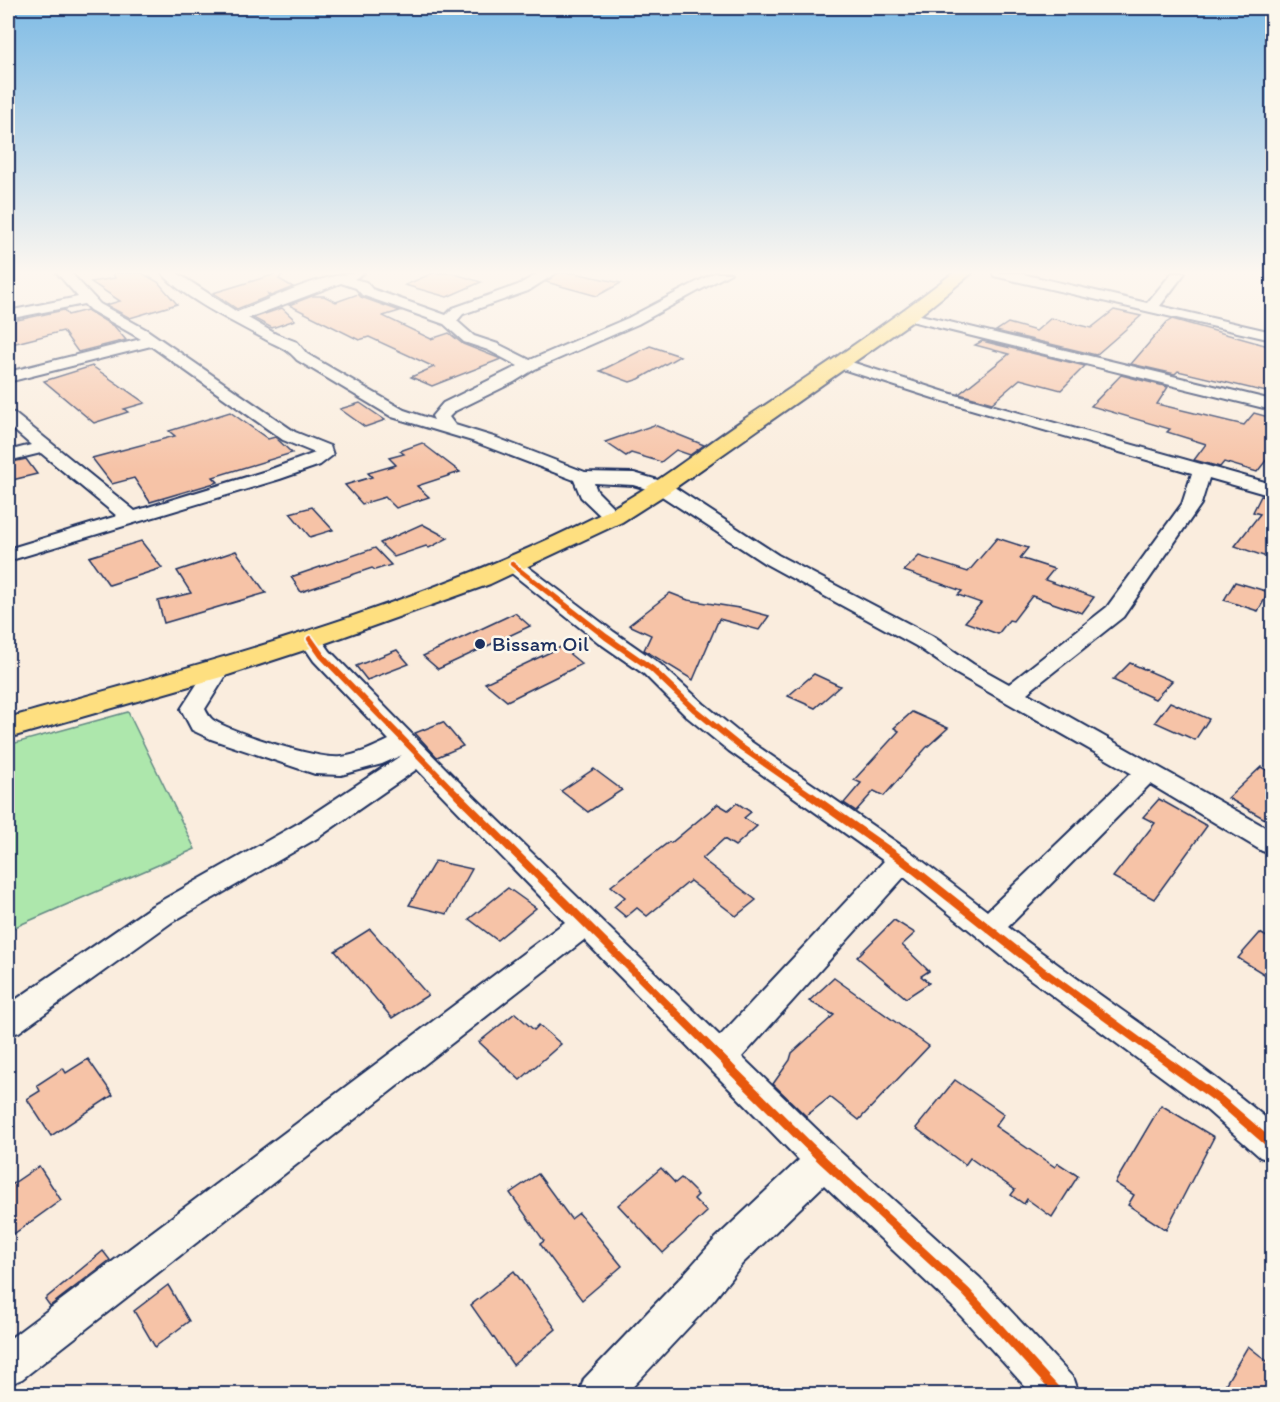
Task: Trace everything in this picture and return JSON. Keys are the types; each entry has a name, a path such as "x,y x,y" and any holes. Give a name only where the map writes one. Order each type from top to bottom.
{"main road":[{"path":"8,728 218,669 481,578 613,517 661,487 875,338"}],"street":[{"path":"8,555 273,475 314,461 324,455 324,450 289,436 148,338"},
{"path":"275,338 292,345 302,357 365,392 383,405 414,420 448,427 582,477 634,479 661,487 771,559 924,641 956,663 1272,844"},
{"path":"469,338 493,347 529,366"},
{"path":"448,427 440,416 442,412 529,366 593,338"},
{"path":"1000,338 1272,405"},
{"path":"8,377 116,352 152,341"},
{"path":"839,363 939,395 1272,490"},
{"path":"8,417 132,518"},
{"path":"8,456 46,446"},
{"path":"1011,694 1115,612 1191,504 1202,469"},
{"path":"582,477 588,493 613,517"},
{"path":"512,564 606,637 652,669 695,710 738,746 902,860 1041,970 1220,1100 1272,1145"},
{"path":"310,639 322,656 390,724 411,749 824,1161 966,1292 1059,1395"},
{"path":"218,669 193,709 201,723 220,733 315,765 341,766 411,749"},
{"path":"8,1023 162,914 309,830 411,749"},
{"path":"989,928 1148,771"},
{"path":"721,1058 902,860"},
{"path":"8,1365 585,923"},
{"path":"599,1395 699,1287 729,1251 824,1161"}],"green space":[{"path":"128,712 195,849 8,930 8,745"}],"building":[{"path":"8,338 34,338 8,345"},
{"path":"68,338 126,340 78,352"},
{"path":"372,338 456,338 463,344 501,359 432,386 411,377 434,367"},
{"path":"1027,338 1115,338 1096,355"},
{"path":"1153,338 1241,338 1272,347 1272,383 1266,392 1178,371 1175,374 1131,364"},
{"path":"982,341 1085,366 1061,390 1020,379 992,403 959,394 1009,354 975,345"},
{"path":"650,346 680,356 630,382 600,371"},
{"path":"92,366 145,403 124,409 128,412 94,423 44,381"},
{"path":"1121,375 1168,387 1157,404 1244,425 1254,413 1272,418 1272,453 1257,472 1224,462 1220,467 1194,460 1206,444 1167,432 1170,429 1091,406"},
{"path":"360,403 385,420 365,427 340,409"},
{"path":"230,412 268,439 275,437 292,453 213,477 218,482 150,502 134,478 112,484 92,458 175,436 169,431"},
{"path":"654,425 704,445 690,455 676,450 661,462 631,453 626,456 605,442"},
{"path":"422,443 460,472 417,486 429,497 396,508 385,497 362,504 345,485 372,477 368,473 396,465 389,458 404,454 400,451"},
{"path":"26,459 37,474 8,481 8,463"},
{"path":"1261,496 1272,498 1272,559 1235,546 1260,514 1253,512"},
{"path":"312,507 333,530 310,537 290,513"},
{"path":"422,524 448,538 429,548 426,546 394,557 380,543"},
{"path":"997,538 1028,548 1020,558 1054,569 1045,580 1094,597 1082,613 1032,596 1013,621 1009,620 998,634 965,622 981,603 958,595 962,591 904,571 919,556 968,572"},
{"path":"141,541 162,568 109,585 89,557"},
{"path":"375,548 391,565 375,570 372,568 301,592 291,577"},
{"path":"236,551 266,593 164,623 158,601 191,593 177,571"},
{"path":"1235,582 1269,592 1258,611 1224,600"},
{"path":"670,593 688,600 739,608 769,616 759,630 719,619 693,680 644,650 651,635 629,625"},
{"path":"515,613 530,626 438,669 423,656"},
{"path":"561,647 582,664 507,701 485,683"},
{"path":"397,650 409,664 367,680 356,666"},
{"path":"1130,663 1172,681 1155,699 1113,680"},
{"path":"814,674 840,686 815,708 788,696"},
{"path":"1170,702 1209,719 1195,740 1155,722"},
{"path":"912,712 948,728 926,748 884,796 874,791 856,811 844,803 861,783 854,780 899,731 894,728"},
{"path":"443,722 463,746 437,757 415,733"},
{"path":"1261,767 1272,773 1272,812 1265,819 1228,798"},
{"path":"594,769 622,790 588,812 561,791"},
{"path":"1159,799 1207,826 1154,899 1113,877 1155,823 1143,817"},
{"path":"737,803 751,812 744,818 757,826 735,846 724,839 702,859 756,900 736,916 690,881 647,916 637,908 626,917 614,907 625,897 611,886 669,842 671,843 718,804 728,810"},
{"path":"435,861 472,869 447,914 409,905"},
{"path":"508,888 536,908 497,940 469,919"},
{"path":"894,920 915,933 902,945 929,971 921,976 929,983 906,998 857,957"},
{"path":"370,929 428,995 392,1018 335,951"},
{"path":"1260,933 1272,940 1272,979 1238,958"},
{"path":"834,978 929,1046 859,1120 830,1097 806,1116 773,1084 790,1060 792,1053 834,1015 809,1001"},
{"path":"515,1013 534,1030 539,1025 561,1044 520,1080 479,1042"},
{"path":"88,1059 113,1095 51,1136 27,1099 40,1091 37,1085 63,1068 66,1073"},
{"path":"955,1080 1004,1114 995,1126 1055,1167 1058,1163 1078,1176 1052,1217 1027,1199 1024,1204 1011,1195 1015,1190 970,1158 965,1165 916,1128"},
{"path":"1161,1105 1214,1137 1166,1230 1128,1205 1134,1195 1115,1183"},
{"path":"39,1166 61,1200 8,1238 8,1187"},
{"path":"661,1168 675,1183 681,1178 698,1195 694,1199 707,1212 663,1253 618,1205"},
{"path":"538,1174 571,1219 579,1213 622,1266 582,1300 540,1244 544,1241 510,1193"},
{"path":"103,1251 110,1260 50,1306 45,1299"},
{"path":"514,1271 556,1329 513,1365 471,1305"},
{"path":"168,1285 189,1321 155,1347 134,1311"},
{"path":"1248,1346 1272,1365 1272,1395 1219,1395"}],"cycle path":[{"path":"512,564 606,637 652,669 695,710 738,745 902,860 1041,970 1220,1100 1272,1145"},
{"path":"310,639 322,656 443,781 824,1161 966,1292 1059,1394"}],"place":[{"name":"Bissam Oil","path":"480,644"}]}
